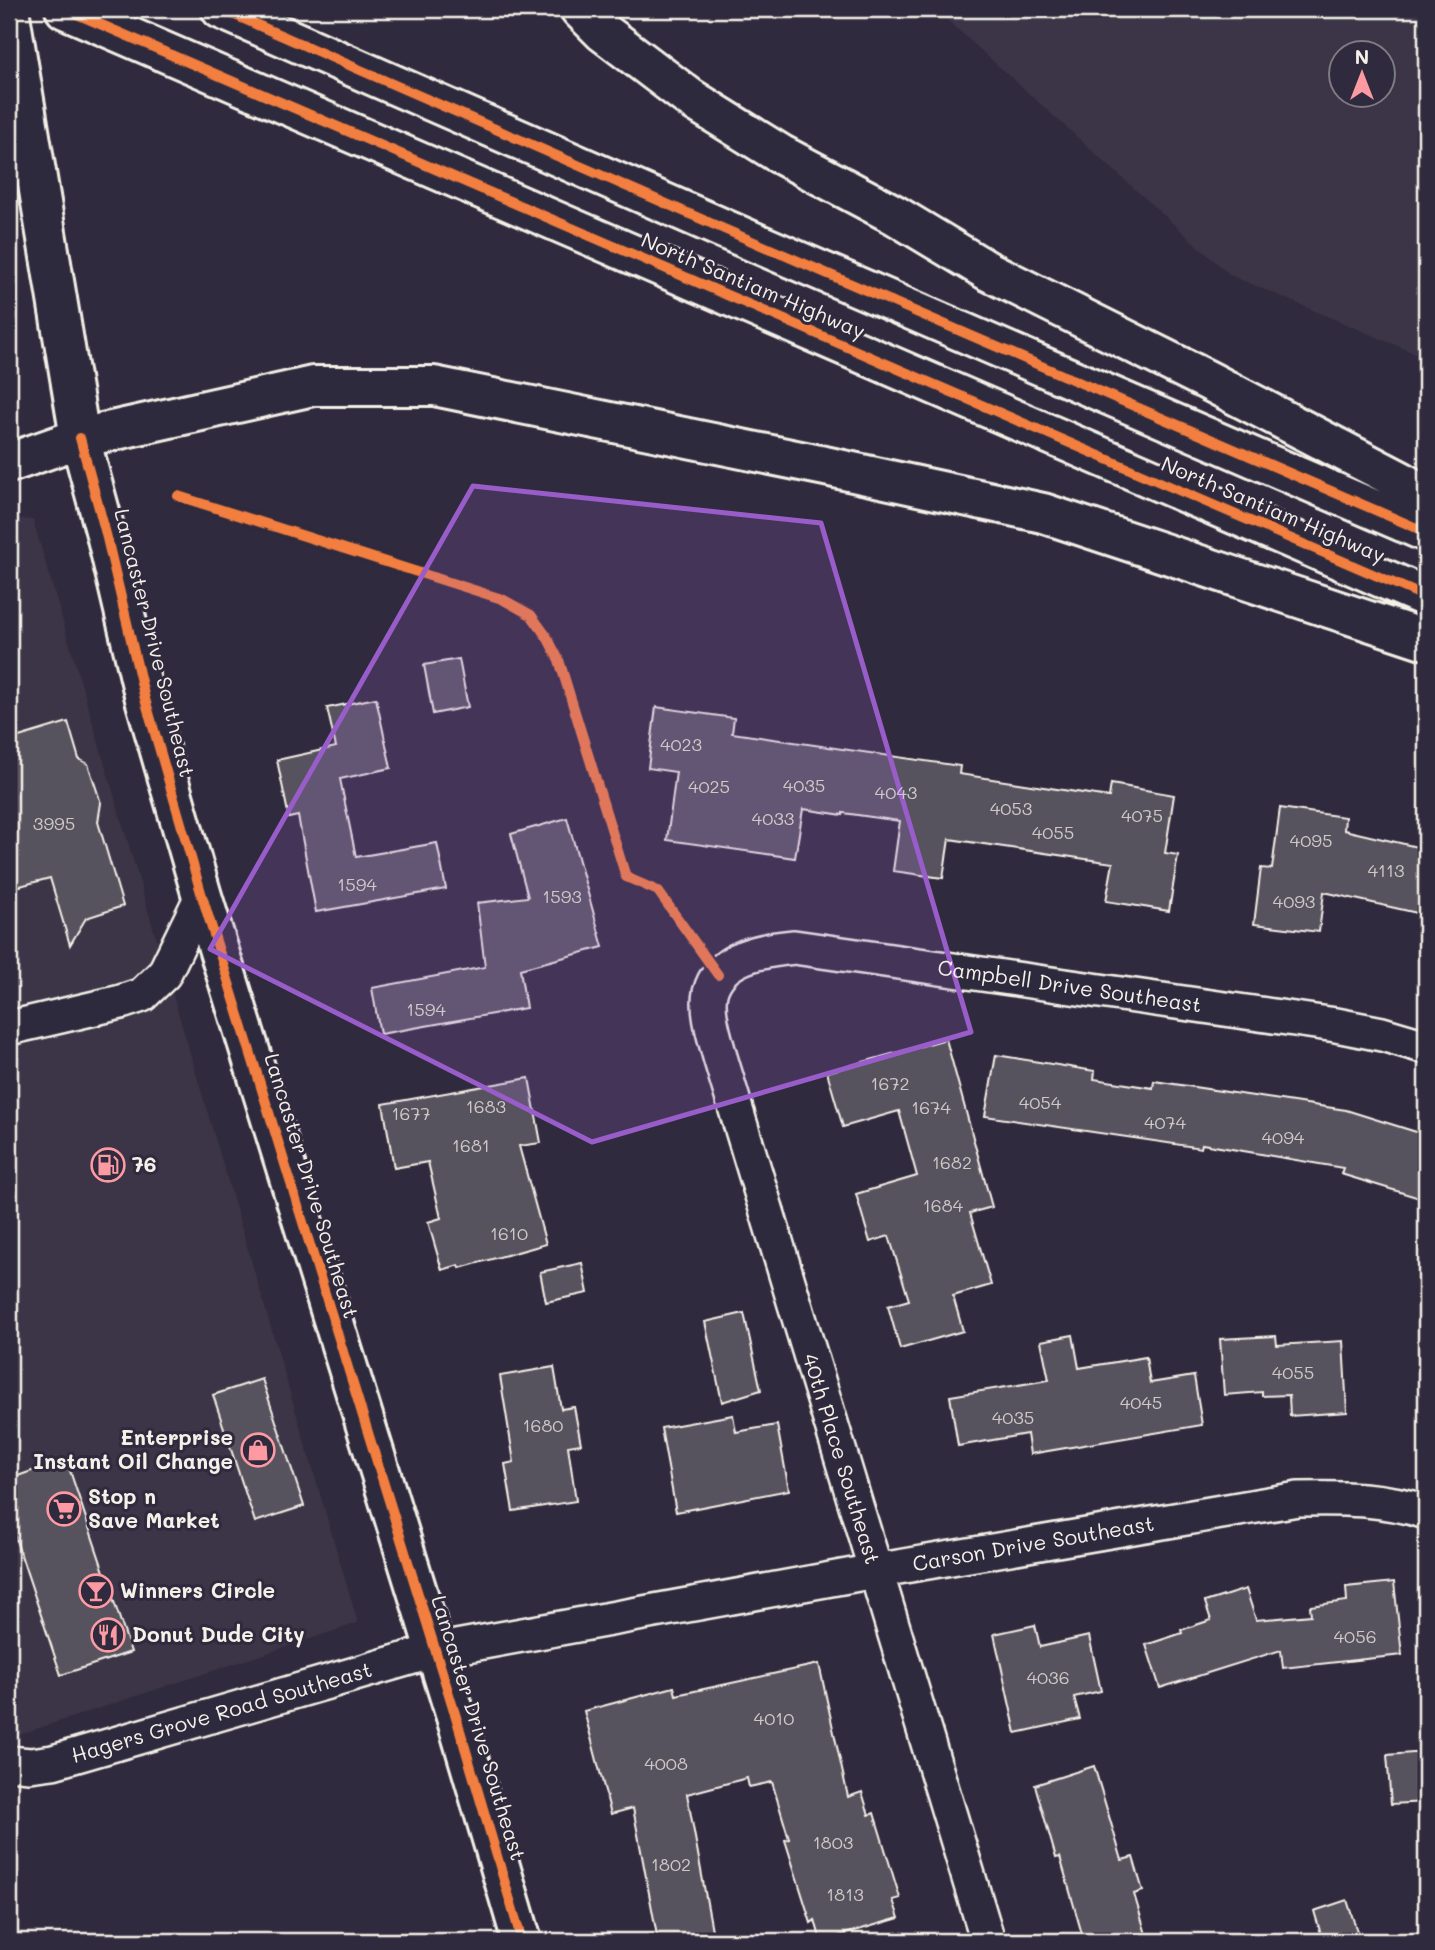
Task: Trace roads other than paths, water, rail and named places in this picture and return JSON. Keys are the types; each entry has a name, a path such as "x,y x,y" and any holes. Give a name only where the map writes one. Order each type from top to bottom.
{"main road":[{"name":"Lancaster Drive Southeast","path":"9,9 80,438 107,534 145,699 202,896 456,1717 522,1941"},
{"name":"North Santiam Highway","path":"65,9 1426,597"},
{"name":"North Santiam Highway","path":"221,9 1426,531"},
{"path":"580,9 603,32 690,98 780,154 895,215 988,271 1207,380 1401,481 1426,498"},
{"path":"9,463 80,438 313,386 434,386 876,476 1043,513 1426,640"}],"street":[{"path":"9,1028 142,995 164,974 202,896"},
{"name":"Campbell Drive Southeast","path":"718,975 740,958 764,950 794,947 1336,1025 1382,1034 1426,1047"},
{"name":"40th Place Southeast","path":"718,975 710,994 711,1019 720,1057 988,1941"},
{"name":"Carson Drive Southeast","path":"434,1651 874,1571 1298,1499 1344,1498 1400,1503 1426,1512"},
{"name":"Hagers Grove Road Southeast","path":"9,1763 30,1765 53,1762 434,1651"}],"place":[{"name":"76","path":"108,1165"},
{"name":"Enterprise Instant Oil Change","path":"258,1450"},
{"name":"Stop n Save Market","path":"64,1509"},
{"name":"Winners Circle","path":"96,1591"},
{"name":"Donut Dude City","path":"108,1635"}]}
